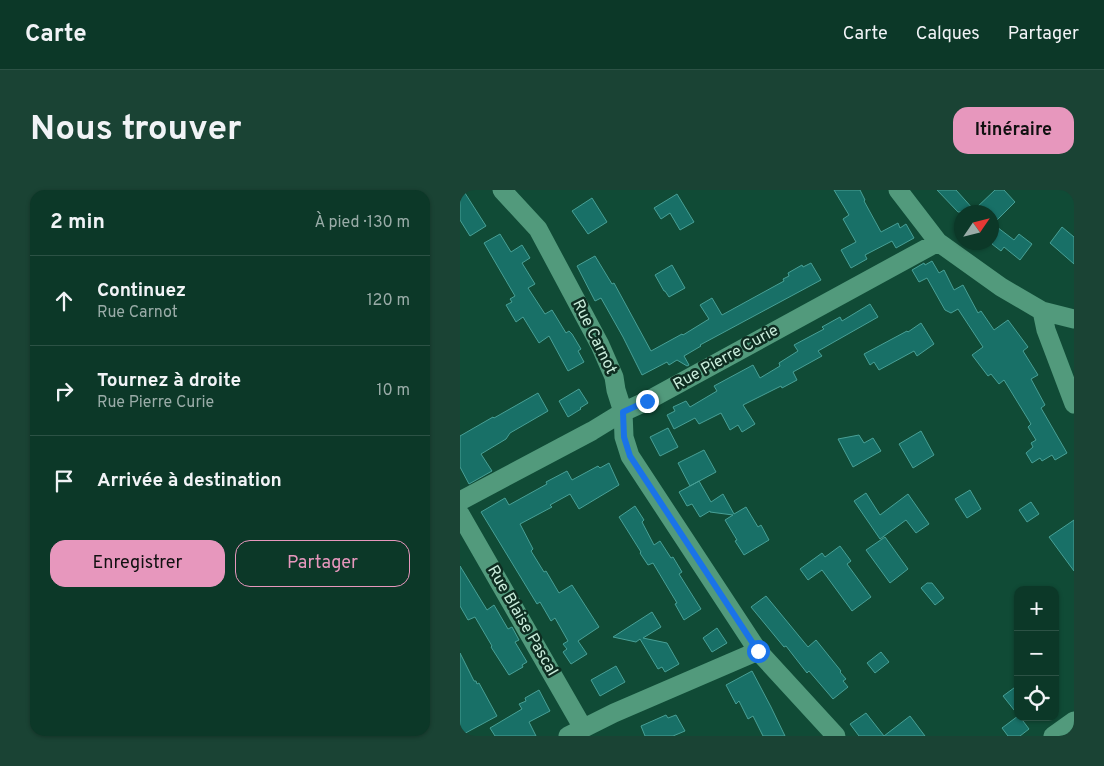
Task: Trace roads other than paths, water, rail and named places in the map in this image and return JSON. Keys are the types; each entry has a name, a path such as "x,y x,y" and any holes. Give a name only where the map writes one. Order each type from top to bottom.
{"street":[{"name":"Rue Carnot","path":"502,190 538,229 600,345 614,377 623,412 624,437 630,456 758,651 836,736"},
{"path":"898,190 938,242 1001,287 1042,311 1074,319"},
{"name":"Rue Pierre Curie","path":"460,501 938,242"},
{"path":"1042,311 1046,330 1074,404"},
{"name":"Rue Blaise Pascal","path":"460,514 576,732"},
{"path":"576,732 614,713 758,651"},
{"path":"1054,736 1074,721"}]}
